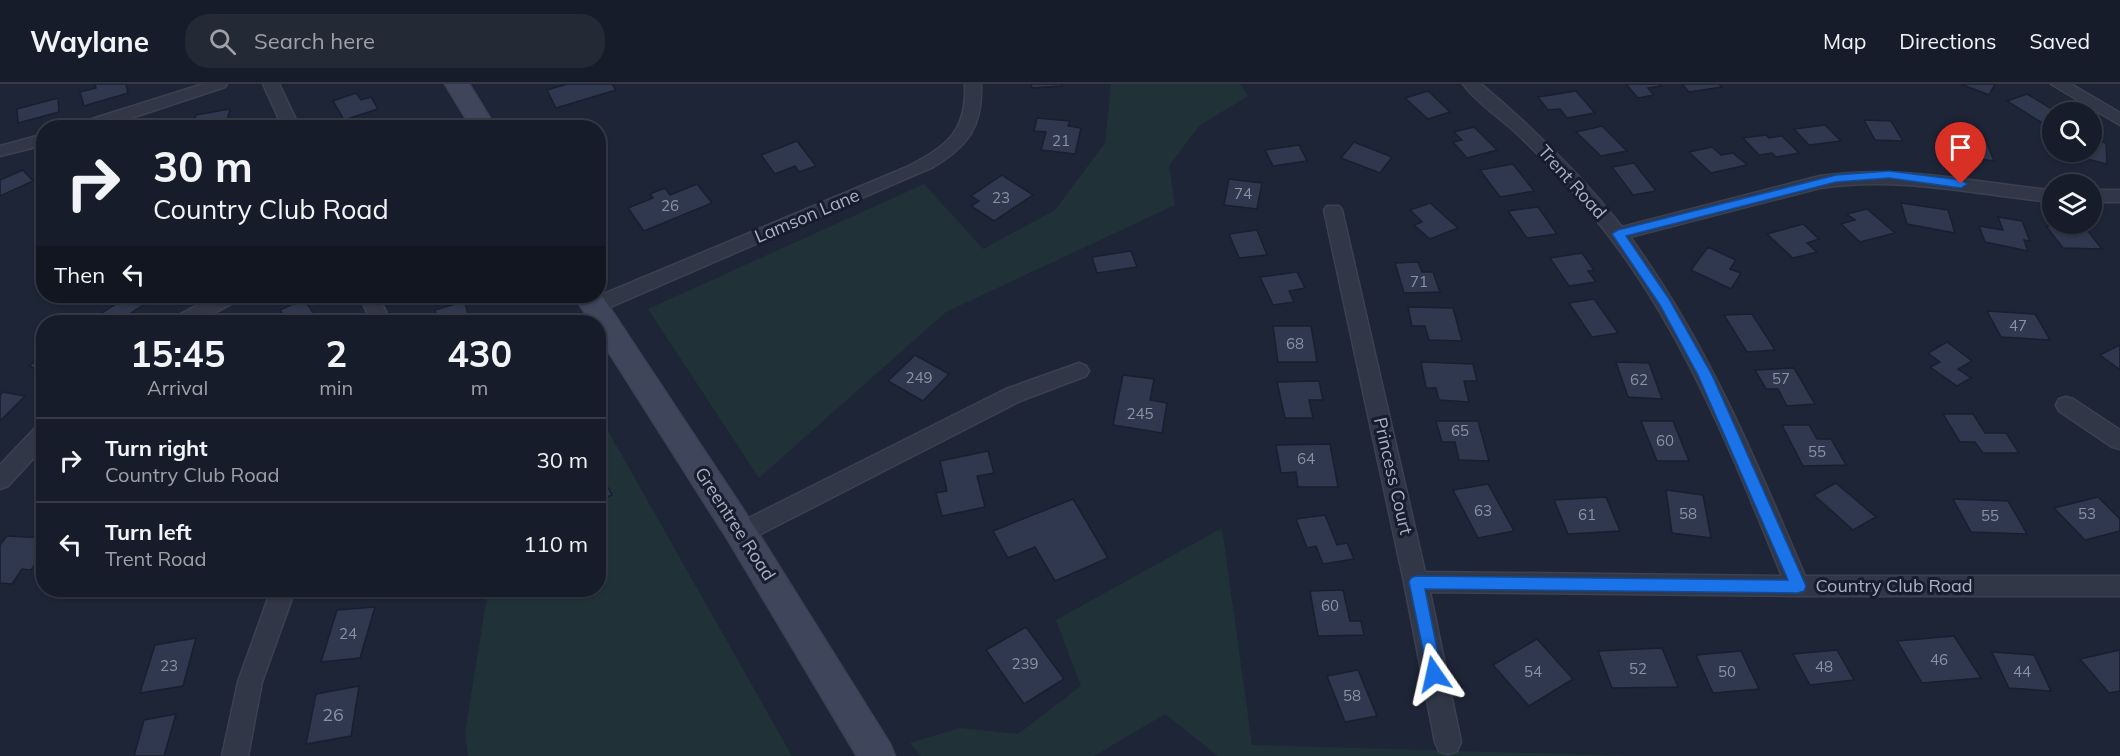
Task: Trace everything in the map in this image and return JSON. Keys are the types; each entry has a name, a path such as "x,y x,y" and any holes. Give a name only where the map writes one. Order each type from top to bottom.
{"street":[{"path":"107,120 219,84"},
{"path":"271,84 288,120"},
{"path":"457,84 479,120"},
{"name":"Lamson Lane","path":"606,295 913,171 939,158 956,144 968,129 975,100 973,84"},
{"path":"2059,84 2120,120"},
{"name":"Trent Road","path":"1480,86 1543,149 1618,234 1665,302 1705,375 1798,586"},
{"path":"0,151 36,141"},
{"path":"1618,234 1851,176 1889,174 2042,195"},
{"path":"2102,196 2120,196"},
{"name":"Princess Court","path":"1333,210 1416,582 1448,742"},
{"path":"195,315 217,303"},
{"name":"Greentree Road","path":"606,324 741,533 877,756"},
{"path":"741,533 1013,395 1079,371"},
{"path":"2066,405 2120,441"},
{"path":"0,480 36,441"},
{"name":"Country Club Road","path":"1416,582 1798,586 2120,586"},
{"path":"235,756 250,682 280,597"}],"shaded area":[{"path":"1111,84 1240,84 1248,96 1199,126 1169,166 1175,205 946,312 759,478 648,309 924,184 983,249 1055,210 1105,143"},
{"path":"606,427 792,756 468,756 465,733 487,597 606,597"},
{"path":"1222,528 1252,745 1633,756 1218,756 1165,714 1094,756 921,756 910,743 960,728 1018,734 1081,686 1056,620"}],"building":[{"path":"95,84 126,84 128,93 84,106 80,92 96,88"},
{"path":"567,84 612,84 616,90 556,108 547,90"},
{"path":"1031,84 1061,84 1062,86 1032,88"},
{"path":"1626,84 1659,84 1661,86 1648,88 1654,95 1638,98"},
{"path":"1682,84 1719,84 1722,87 1689,92"},
{"path":"1961,84 1995,84 1989,95"},
{"path":"1428,91 1450,112 1428,119 1405,98"},
{"path":"1576,91 1595,113 1567,118 1560,109 1548,110 1538,97"},
{"path":"356,93 361,100 371,97 378,109 344,120 333,101"},
{"path":"2027,94 2042,103 2042,123 2007,101"},
{"path":"58,98 59,112 18,123 17,109"},
{"path":"230,109 227,120 194,120 196,115"},
{"path":"1037,118 1070,121 1068,126 1081,128 1075,154 1041,150 1046,132 1034,131"},
{"path":"1864,120 1891,121 1903,141 1875,140"},
{"path":"1825,125 1841,141 1809,145 1794,129"},
{"path":"1602,126 1627,151 1601,156 1576,132"},
{"path":"1474,127 1497,150 1467,158 1453,142 1462,140 1454,132"},
{"path":"1942,132 1985,138 1994,161 1951,155"},
{"path":"1766,135 1769,138 1782,136 1799,153 1776,157 1772,153 1759,155 1743,138"},
{"path":"797,141 816,166 799,172 795,166 775,174 761,155"},
{"path":"1354,142 1392,157 1380,173 1341,158"},
{"path":"2102,142 2106,143 2107,164 2099,162 2102,162"},
{"path":"1299,145 1307,161 1273,166 1265,150"},
{"path":"1712,147 1721,155 1733,153 1747,165 1711,173 1689,152"},
{"path":"1634,163 1656,191 1633,195 1612,167"},
{"path":"1513,164 1534,191 1500,197 1480,170"},
{"path":"23,170 33,181 0,196 0,180"},
{"path":"1002,175 1033,195 994,221 971,206 979,201 971,196"},
{"path":"1229,179 1262,183 1257,209 1224,205"},
{"path":"697,184 712,203 644,231 628,208 653,198 650,194 665,188 670,195"},
{"path":"1430,203 1458,228 1430,239 1414,225 1422,222 1410,210"},
{"path":"1901,203 1948,210 1955,233 1907,224"},
{"path":"1538,207 1557,234 1527,238 1508,211"},
{"path":"1867,209 1895,233 1860,242 1841,224 1855,220 1847,214"},
{"path":"1998,217 2022,221 2030,241 2024,240 2028,251 1985,242 1979,226 2003,230"},
{"path":"1803,224 1819,239 1807,243 1817,252 1793,258 1767,234"},
{"path":"1257,230 1267,255 1239,258 1229,234"},
{"path":"2052,234 2090,234 2102,249 2063,248"},
{"path":"1708,247 1736,260 1730,269 1741,273 1731,289 1691,270"},
{"path":"1131,251 1137,267 1097,273 1092,257"},
{"path":"1582,253 1594,270 1588,271 1596,282 1569,286 1550,258"},
{"path":"1418,262 1422,272 1433,272 1440,292 1404,293 1395,263"},
{"path":"1297,272 1305,288 1289,291 1294,302 1273,305 1260,277"},
{"path":"1594,299 1618,333 1592,337 1569,303"},
{"path":"117,303 147,303 128,315 99,315"},
{"path":"295,303 307,303 314,315 283,315 280,310"},
{"path":"465,303 468,315 436,315 435,310"},
{"path":"1408,307 1453,308 1462,341 1429,340 1425,326 1412,326"},
{"path":"1987,311 2035,314 2050,340 2001,337"},
{"path":"1752,314 1775,350 1747,352 1724,315"},
{"path":"1273,326 1311,326 1317,362 1278,362"},
{"path":"1947,342 1972,361 1958,369 1971,378 1957,386 1930,367 1940,362 1928,353"},
{"path":"2120,345 2120,370 2100,355"},
{"path":"915,355 949,374 923,401 888,381"},
{"path":"36,361 36,369 29,366"},
{"path":"1421,362 1473,364 1477,381 1464,381 1469,402 1439,400 1436,388 1426,388"},
{"path":"1616,362 1649,363 1662,399 1628,397"},
{"path":"1794,368 1815,404 1787,406 1778,389 1766,389 1755,370"},
{"path":"1123,375 1154,379 1150,400 1167,403 1162,433 1113,425"},
{"path":"1319,381 1323,400 1309,400 1313,418 1285,418 1277,382"},
{"path":"3,392 25,396 0,421 0,395"},
{"path":"1943,414 1973,414 1985,433 2006,433 2019,453 1983,453 1975,442 1960,442"},
{"path":"1436,421 1478,421 1489,461 1459,460 1455,442 1442,442"},
{"path":"1641,421 1673,421 1689,461 1657,461"},
{"path":"1782,425 1809,425 1817,439 1831,439 1846,465 1803,466"},
{"path":"1330,444 1338,487 1298,487 1296,472 1281,473 1276,445"},
{"path":"988,451 994,473 977,476 985,507 942,516 936,493 947,491 940,461"},
{"path":"1836,483 1876,517 1853,530 1814,495"},
{"path":"606,484 612,495 606,498"},
{"path":"1488,484 1514,531 1478,538 1453,490"},
{"path":"1666,490 1703,495 1711,538 1672,533"},
{"path":"1606,497 1620,531 1568,534 1554,500"},
{"path":"2098,497 2120,519 2120,531 2085,540 2054,508"},
{"path":"1073,499 1108,558 1055,581 1035,547 1008,558 993,531"},
{"path":"1953,499 2008,501 2027,534 1971,532"},
{"path":"1325,515 1337,545 1347,543 1354,559 1323,564 1316,546 1307,548 1296,519"},
{"path":"7,536 36,538 36,563 31,570 22,569 12,584 0,583 0,545"},
{"path":"1343,590 1350,621 1361,621 1364,635 1318,636 1310,591"},
{"path":"375,607 360,658 321,662 337,610"},
{"path":"1026,627 1064,679 1024,704 986,650"},
{"path":"1954,636 1981,678 1922,683 1897,641"},
{"path":"196,638 183,686 140,693 155,645"},
{"path":"1537,639 1573,679 1529,706 1493,665"},
{"path":"1662,648 1678,687 1612,688 1598,651"},
{"path":"1837,650 1854,680 1810,685 1793,654"},
{"path":"2120,650 2120,691 2109,693 2080,659"},
{"path":"1741,651 1759,689 1713,693 1696,655"},
{"path":"1992,652 2034,655 2051,691 2009,688"},
{"path":"1358,670 1377,716 1345,722 1327,676"},
{"path":"359,686 351,736 306,744 316,694"},
{"path":"176,714 164,756 134,756 144,720"}],"route":[{"path":"1434,674 1416,582 1798,586 1705,375 1665,302 1618,234 1836,178 1889,174 1961,184"}]}
